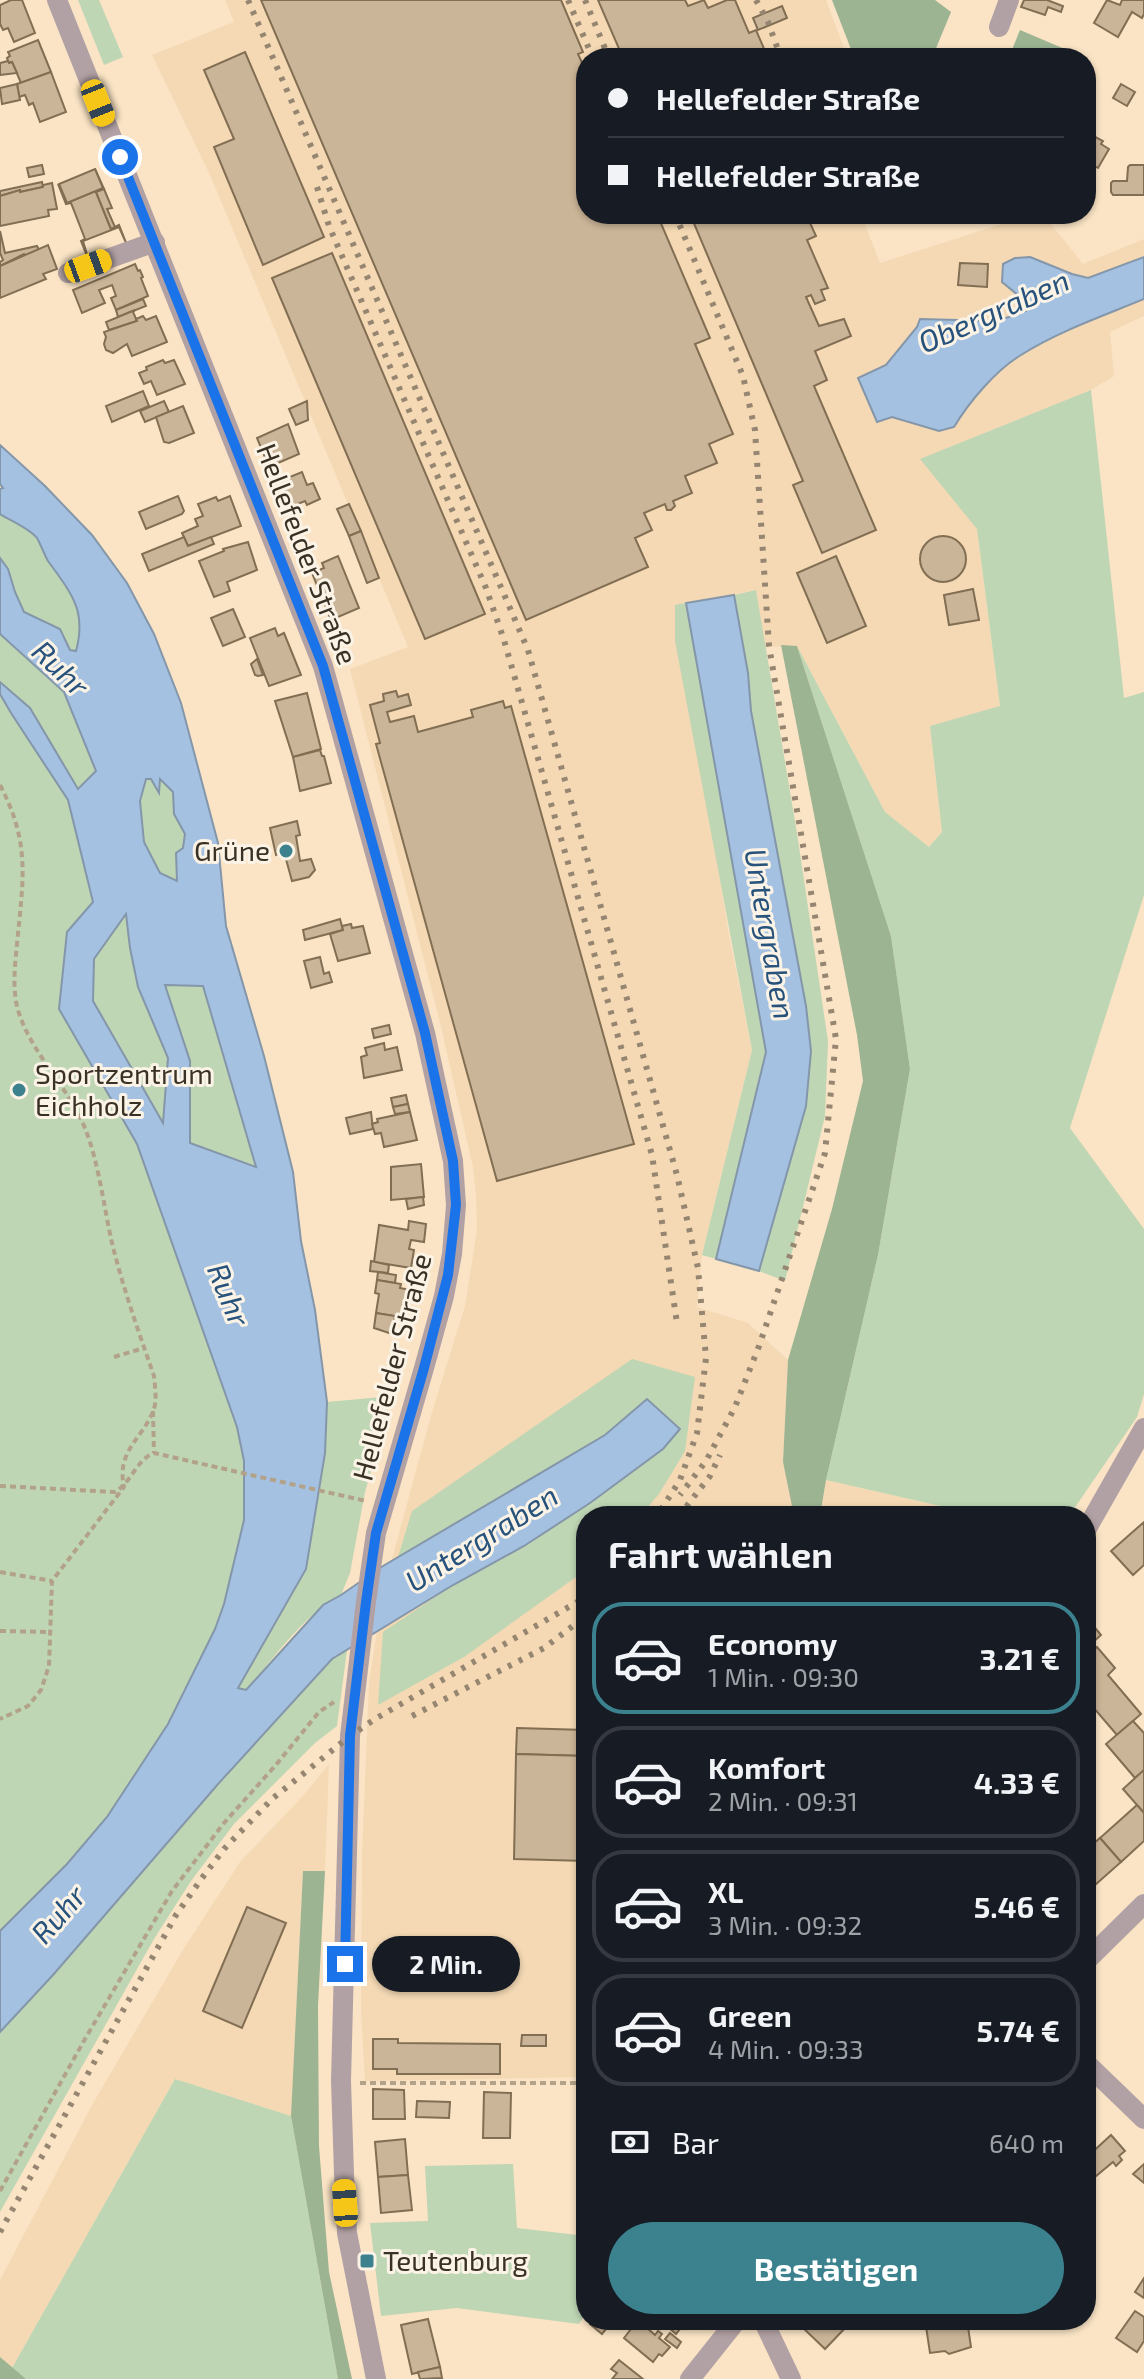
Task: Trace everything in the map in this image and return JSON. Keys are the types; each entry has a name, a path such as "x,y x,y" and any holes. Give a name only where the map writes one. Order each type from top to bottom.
{"street":[{"name":"Hellefelder Straße","path":"57,0 323,666 425,1033 453,1161 456,1205 452,1254 444,1296 376,1533 350,1736 341,2081 347,2233 376,2379"},
{"path":"999,27 1009,0"},
{"path":"68,273 155,242"},
{"path":"1096,1512 1144,1428"},
{"path":"1096,1951 1144,1904"},
{"path":"1096,2073 1144,2119"},
{"path":"690,2379 729,2330"},
{"path":"768,2330 791,2379"}],"path":[{"path":"0,785 16,819 25,868 15,977 17,1008 24,1027 78,1113 87,1134 113,1247 154,1376 156,1453"},
{"path":"114,1357 144,1348"},
{"path":"124,1487 121,1473 123,1462 153,1410"},
{"path":"0,1719 28,1706 41,1690 48,1674 52,1581 147,1455 156,1453 383,1506"},
{"path":"0,1486 110,1492 124,1487"},
{"path":"0,1572 52,1581"},
{"path":"0,1631 52,1632"},
{"path":"0,2191 172,1891 224,1823 319,1712 356,1688"},
{"path":"341,2081 576,2083"}],"shaded area":[{"path":"225,0 826,0 844,48 576,48 576,224 865,224 880,263 1002,224 1051,224 1083,264 1144,239 1144,316 1110,332 1114,376 1091,390 921,459 977,529 1000,707 930,726 942,832 929,847 885,812 797,646 765,647 756,590 675,606 729,935 752,1050 702,1255 697,1307 748,1323 788,1360 783,1462 793,1506 576,1506 576,2077 365,2081 361,2010 362,1855 369,1683 383,1592 432,1412 465,1306 477,1230 476,1197 473,1167 441,1027 350,669 408,647 210,175 152,55 234,22"},
{"path":"826,1480 940,1506 822,1506"},
{"path":"329,1764 325,1871 303,1872 291,2116 175,2079 12,2368 0,2357 0,2280 92,2105 184,1948 240,1862"}],"green space":[{"path":"78,0 99,0 123,57 104,65"},
{"path":"832,0 935,0 951,12 936,48 851,48"},
{"path":"1020,30 1062,48 1013,48"},
{"path":"1091,390 1124,698 1144,692 1144,895 1070,1128 1144,1229 1144,1394 1137,1417 1076,1506 940,1506 826,1480 878,1255 910,1069 891,936 797,646 885,812 929,847 942,832 930,726 1000,706 977,529 920,459"},
{"path":"0,514 34,535 70,593 80,624 76,651 69,650 60,629 24,612 8,569 0,558"},
{"path":"756,590 828,1041 825,1116 785,1281 759,1271 806,1106 811,1051 806,1006 751,711 748,673 734,595"},
{"path":"686,603 766,1052 716,1259 702,1255 752,1050 675,641 675,605"},
{"path":"0,634 64,692 96,772 79,789 30,708 0,682"},
{"path":"781,645 797,646 891,936 910,1069 878,1255 822,1506 792,1506 783,1462 788,1360 832,1209 863,1081 857,1035"},
{"path":"0,694 68,800 93,902 67,932 59,1009 137,1144 237,1427 244,1461 244,1520 215,1629 168,1724 107,1817 67,1864 0,1931"},
{"path":"160,778 173,792 174,814 185,834 183,848 176,853 178,881 160,873 144,842 140,801 146,779 151,779 159,791"},
{"path":"126,913 138,987 168,1058 164,1124 93,1001 94,959"},
{"path":"165,985 203,986 256,1168 190,1143 190,1061"},
{"path":"632,1359 695,1377 685,1451 649,1506 581,1506 663,1449 647,1399 605,1435 398,1557 412,1511"},
{"path":"392,1396 365,1492 350,1573 341,1595 301,1626 246,1691 238,1688 306,1569 321,1480 327,1402"},
{"path":"576,1510 576,1577 464,1657 378,1705 383,1632 453,1585 524,1546"},
{"path":"347,1650 337,1726 315,1743 234,1824 191,1881 154,1939 0,2212 0,2032 317,1672"},
{"path":"303,1871 325,1871 318,2006 319,2146 329,2272 352,2379 338,2379 291,2116"},
{"path":"175,2079 291,2116 338,2379 26,2379 12,2368"},
{"path":"513,2164 517,2228 576,2235 576,2324 457,2308 381,2316 370,2223 428,2221 425,2166"},
{"path":"0,2357 26,2379 0,2379"}],"water":[{"path":"1030,257 1088,278 1144,257 1144,299 1066,331 1021,355 984,387 954,427 939,431 892,417 877,422 858,378 886,365 920,319 997,321 1026,311 1024,300 1002,282 1003,264 1015,258"},
{"path":"0,445 92,535 127,583 154,634 181,703 218,843 226,926 264,1056 293,1172 327,1402 325,1453 306,1569 238,1688 246,1690 323,1605 383,1566 605,1435 647,1399 680,1429 663,1449 590,1503 576,1506 576,1512 524,1546 453,1585 332,1659 0,2032 0,1931 67,1864 107,1817 168,1724 215,1629 244,1520 244,1461 237,1427 137,1144 59,1009 67,932 93,902 68,800 0,694 0,682 30,708 78,789 96,771 64,692 0,634 0,558 8,569 24,612 60,629 70,650 76,651 80,624 75,603 37,538 0,514 0,489 3,488 0,484","holes":["146,779 151,779 159,793 160,779 173,792 174,814 185,834 183,848 176,853 177,881 160,873 144,842 140,801","126,914 138,987 168,1058 163,1123 93,1001 94,959","165,985 203,986 256,1167 190,1143 190,1061"]},
{"name":"Untergraben","path":"734,595 748,673 751,711 806,1006 811,1051 806,1106 759,1271 716,1259 766,1052 686,603"}],"building":[{"path":"11,0 22,0 35,33 14,42 8,28 3,30 0,24 0,5"},
{"path":"261,0 561,0 581,48 576,48 576,224 661,224 710,338 695,344 733,434 709,444 717,463 685,476 692,493 673,501 675,506 671,510 667,510 665,504 644,513 652,530 635,538 648,567 526,620"},
{"path":"598,0 685,0 688,6 704,0 708,8 735,0 749,33 756,30 764,48 619,48"},
{"path":"1024,0 1047,0 1063,6 1061,12 1048,7 1045,15 1021,7"},
{"path":"1107,0 1120,5 1122,0 1144,0 1144,14 1142,18 1132,12 1118,37 1094,23"},
{"path":"782,6 787,18 758,30 753,18"},
{"path":"38,40 51,72 21,83 12,62 8,61 8,52"},
{"path":"245,52 324,237 263,265 214,147 234,139 204,70"},
{"path":"12,62 17,73 0,75 0,63"},
{"path":"51,72 66,112 40,122 33,103 29,105 25,95 19,97 17,84"},
{"path":"17,84 20,100 2,104 0,88"},
{"path":"1121,84 1135,92 1127,106 1113,98"},
{"path":"1096,137 1109,149 1096,167"},
{"path":"42,165 44,174 29,177 27,168"},
{"path":"1130,165 1144,165 1144,195 1113,195 1111,183 1127,181"},
{"path":"95,169 104,189 96,192 111,229 119,225 127,245 119,227 83,241 89,261 81,241 85,239 71,203 66,204 58,184 67,203 103,188"},
{"path":"95,169 103,188 67,203 59,184"},
{"path":"42,182 43,187 0,196 0,191"},
{"path":"52,183 57,209 48,210 49,216 0,226 0,196"},
{"path":"104,189 112,208 107,209 115,227 111,229 96,192"},
{"path":"694,224 811,224 816,236 807,240 828,288 821,290 825,300 815,304 811,295 806,297 819,326 844,319 851,336 815,351 827,380 814,386 876,530 822,553 793,485 803,481"},
{"path":"0,231 5,253 37,246 39,250 0,266 3,260"},
{"path":"48,245 57,269 43,274 46,279 0,298 0,266"},
{"path":"332,253 485,614 425,639 272,278"},
{"path":"960,263 988,264 987,287 958,285"},
{"path":"135,264 143,277 148,296 116,310 111,298 116,296 112,285 99,290 105,303 82,313 73,290"},
{"path":"143,299 146,306 118,317 116,310"},
{"path":"135,310 137,321 109,330 106,322"},
{"path":"143,316 146,320 156,316 167,342 132,356 127,344 113,353 106,350 104,332"},
{"path":"163,360 165,363 174,360 185,384 157,395 151,381 144,384 139,373"},
{"path":"143,391 149,406 112,422 106,406"},
{"path":"164,401 169,412 145,422 140,411"},
{"path":"307,401 308,420 296,425 289,409"},
{"path":"183,406 194,433 164,442 156,417"},
{"path":"288,424 299,454 269,467 257,438"},
{"path":"302,472 307,485 313,483 320,499 285,509 275,483"},
{"path":"178,496 184,511 182,514 146,529 139,512"},
{"path":"230,496 241,526 188,546 182,533 198,526 195,519 203,516 198,504 216,497 218,501"},
{"path":"349,504 361,531 349,536 337,509"},
{"path":"361,531 379,578 367,583 349,536"},
{"path":"943,536 959,543 966,559 959,575 943,582 927,575 920,559 927,543"},
{"path":"184,537 188,546 211,537 214,544 149,571 142,554"},
{"path":"248,542 257,570 227,582 230,591 214,597 199,561 223,549"},
{"path":"338,556 359,608 331,620 312,573 324,568 322,563"},
{"path":"836,556 866,626 827,643 797,573"},
{"path":"973,589 979,620 949,625 944,595"},
{"path":"233,609 245,637 223,646 211,618"},
{"path":"275,628 278,636 284,633 301,675 269,686 250,638"},
{"path":"257,659 263,675 255,675 251,664"},
{"path":"396,691 398,697 408,694 411,705 387,712 390,722 414,716 418,732 473,717 471,710 503,701 505,708 511,706 634,1144 497,1181 376,744 380,743 370,705 384,701 383,694"},
{"path":"307,693 321,749 293,757 275,701"},
{"path":"320,750 331,783 300,791 293,757"},
{"name":"Grüne","path":"297,821 300,861 311,859 315,870 309,877 292,881 284,852 276,855 270,828"},
{"path":"340,919 343,930 305,940 303,930"},
{"path":"351,924 352,928 363,926 370,953 338,961 330,934"},
{"path":"320,957 324,974 329,972 332,982 311,988 304,961"},
{"path":"389,1025 391,1034 374,1038 372,1029"},
{"path":"384,1043 385,1050 397,1047 402,1070 364,1078 361,1057 367,1055 365,1048"},
{"path":"406,1095 408,1104 393,1107 391,1098"},
{"path":"408,1104 410,1112 395,1114 393,1107"},
{"path":"371,1112 373,1129 350,1134 346,1118"},
{"path":"410,1112 417,1140 384,1147 381,1133 375,1134 372,1124 378,1122 377,1119"},
{"path":"421,1164 424,1197 391,1200 391,1167"},
{"path":"423,1197 424,1205 408,1209 406,1199"},
{"path":"409,1221 426,1224 424,1242 411,1240 409,1249 414,1250 411,1268 374,1262 379,1225 408,1230"},
{"path":"371,1261 389,1265 388,1273 370,1271"},
{"path":"378,1272 396,1275 395,1283 377,1280"},
{"path":"377,1280 401,1284 400,1288 410,1290 405,1318 376,1313 379,1294 375,1293"},
{"path":"376,1313 395,1316 392,1334 374,1328"},
{"path":"1144,1522 1144,1565 1133,1575 1111,1551"},
{"path":"1097,1647 1115,1668 1108,1675 1141,1714 1117,1735 1096,1711"},
{"path":"1133,1721 1144,1733 1144,1770 1135,1778 1106,1744"},
{"path":"517,1728 576,1730 576,1756 516,1754"},
{"path":"516,1754 576,1756 576,1861 514,1859"},
{"path":"1144,1770 1144,1813 1123,1789"},
{"path":"1137,1805 1144,1813 1144,1841 1121,1862 1100,1838"},
{"path":"1100,1838 1121,1862 1096,1884 1096,1841"},
{"path":"247,1907 286,1923 242,2028 203,2011"},
{"path":"522,2035 546,2035 546,2046 521,2046"},
{"path":"373,2039 398,2039 398,2043 500,2044 500,2074 397,2074 397,2069 373,2069"},
{"path":"373,2089 404,2090 405,2119 373,2119"},
{"path":"484,2092 511,2093 510,2138 483,2138"},
{"path":"417,2101 450,2102 449,2118 416,2117"},
{"path":"1111,2135 1125,2151 1119,2156 1122,2160 1116,2166 1113,2162 1096,2176 1096,2149"},
{"path":"405,2139 408,2175 378,2177 375,2142"},
{"path":"1144,2164 1144,2183 1133,2174"},
{"path":"408,2175 412,2210 381,2213 378,2177"},
{"path":"1144,2278 1144,2298 1135,2292"},
{"path":"1135,2311 1144,2317 1144,2341 1137,2352 1116,2338"},
{"path":"428,2319 440,2367 412,2374 401,2325"},
{"path":"630,2330 649,2330 655,2335 658,2331 662,2334 659,2338 670,2347 653,2362 624,2338"},
{"path":"805,2330 843,2330 825,2349"},
{"path":"927,2330 968,2330 971,2347 949,2354 945,2351 930,2353"},
{"path":"670,2333 681,2342 677,2348 665,2339"},
{"path":"619,2360 643,2379 612,2379 617,2373 611,2369"},
{"path":"440,2367 442,2378 420,2379 418,2372"}],"railway":[{"path":"248,0 528,650 677,1175 698,1268 706,1358 697,1433 680,1480 663,1506"},
{"path":"568,0 589,48"},
{"path":"585,0 605,48"},
{"path":"756,0 777,48"},
{"path":"317,187 329,226 486,588 504,640 652,1155 677,1323"},
{"path":"679,224 743,376 755,430 769,646 836,1039 825,1153 759,1346 735,1407 706,1461 680,1495"},
{"path":"687,1506 710,1476 720,1455"},
{"path":"0,2232 176,1915 224,1849 272,1799 350,1736 576,1603"},
{"path":"412,1716 544,1648 576,1624"}],"place":[{"name":"Grüne","path":"286,851"},
{"name":"Sportzentrum Eichholz","path":"19,1090"},
{"name":"Teutenburg","path":"367,2261"}],"route":[{"path":"120,157 323,666 425,1033 453,1161 456,1205 452,1254 444,1296 376,1533 366,1602 350,1736 345,1964"}],"water label":[{"name":"Obergraben","path":"994,312"},
{"name":"Ruhr","path":"60,669"},
{"name":"Ruhr","path":"228,1295"},
{"name":"Ruhr","path":"59,1915"}]}
